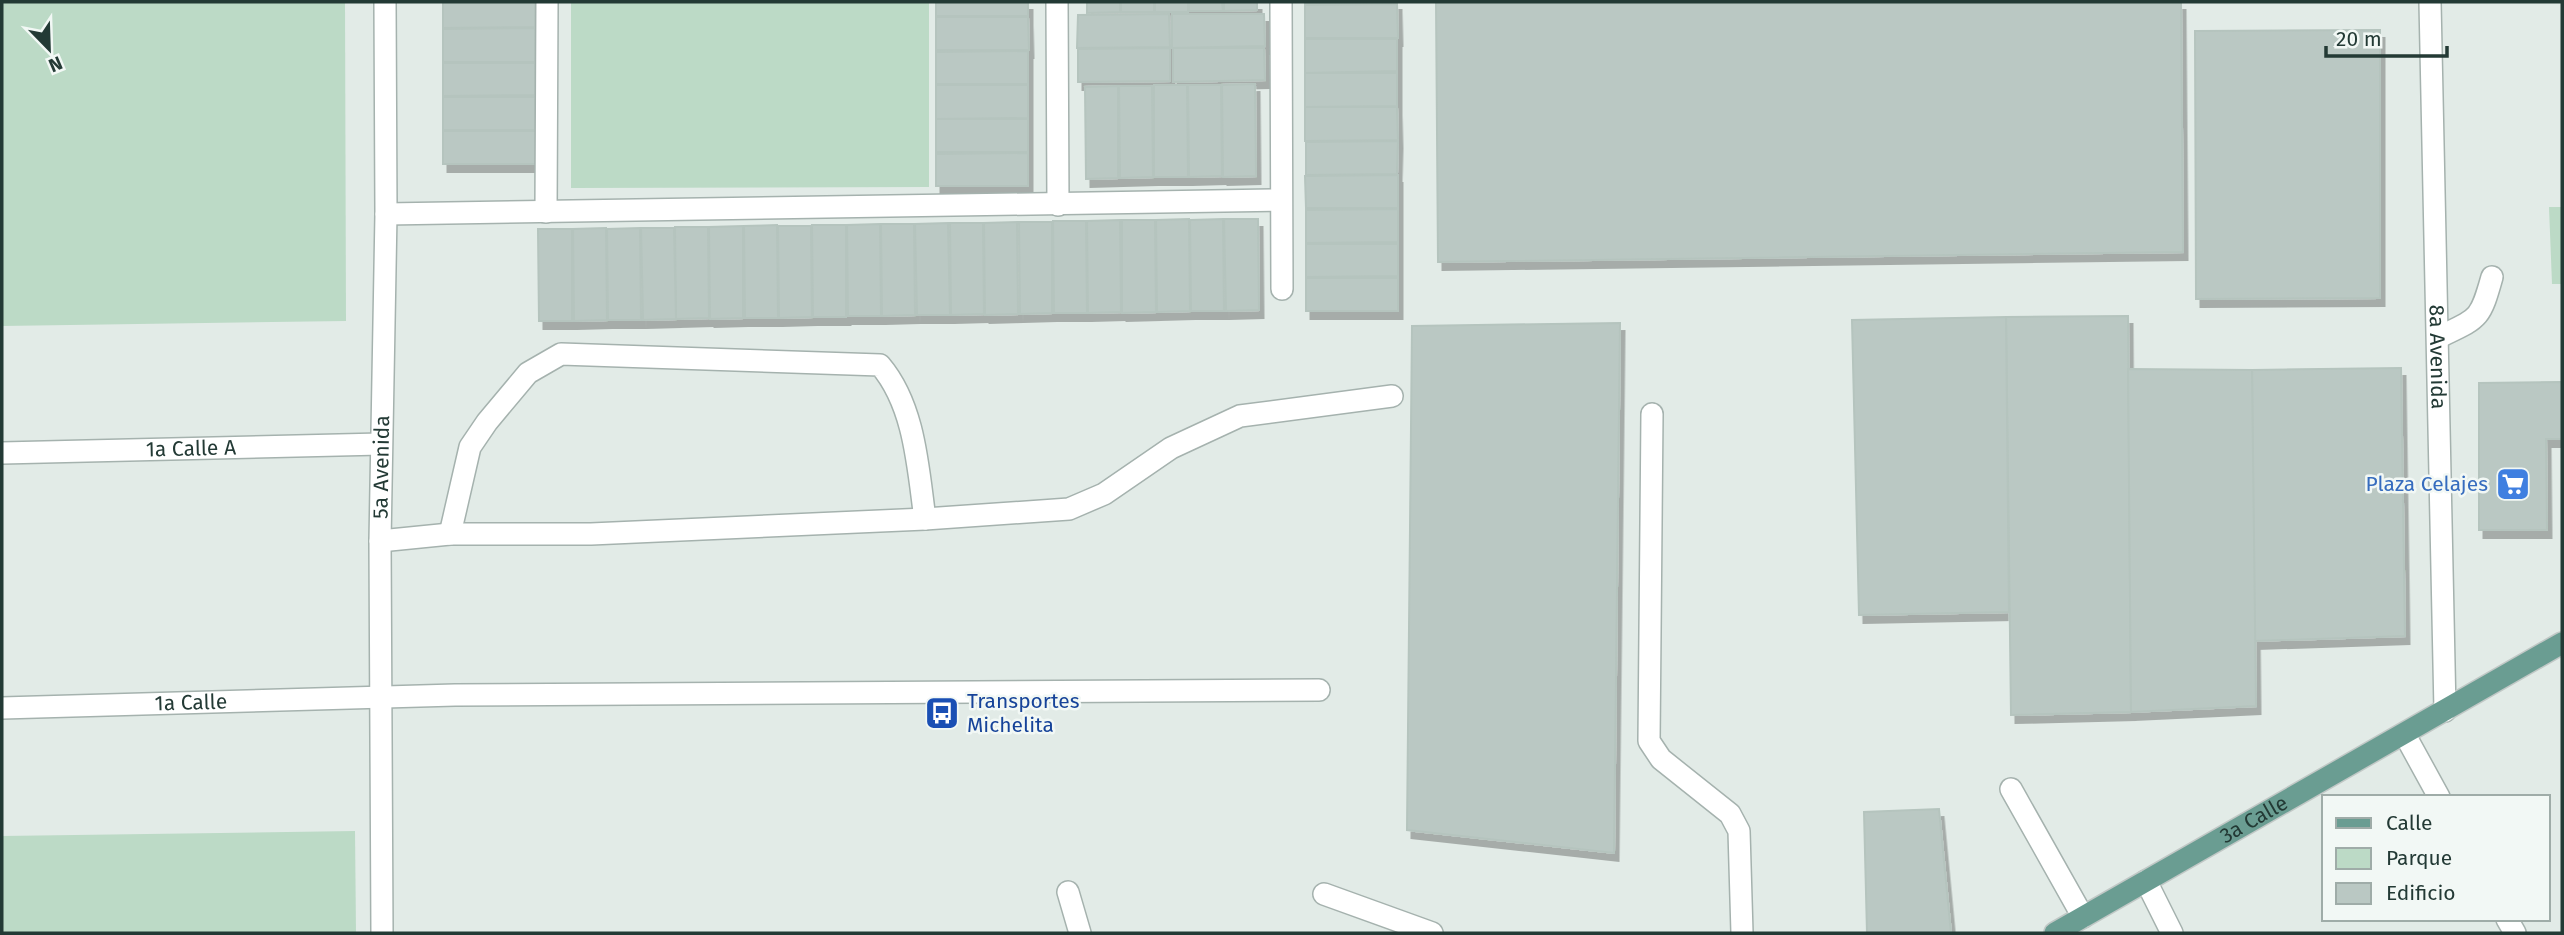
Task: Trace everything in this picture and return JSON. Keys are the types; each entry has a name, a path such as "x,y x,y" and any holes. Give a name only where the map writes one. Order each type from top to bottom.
{"main road":[{"name":"3a Calle","path":"2055,933 2562,643"}],"street":[{"name":"5a Avenida","path":"382,933 380,541 386,214 386,2"},
{"path":"546,212 547,2"},
{"path":"1057,2 1058,205"},
{"path":"1281,2 1282,289"},
{"name":"8a Avenida","path":"2430,2 2445,711"},
{"path":"386,214 1280,200"},
{"path":"2439,337 2483,311 2492,277"},
{"path":"450,534 470,447 528,373 561,354 880,365 896,384 917,456 925,519"},
{"path":"380,541 450,534 591,534 925,519 1069,509 1104,494 1171,448 1240,416 1392,396"},
{"path":"1652,414 1649,740 1661,759 1730,814 1739,831 1742,933"},
{"name":"1a Calle A","path":"2,453 381,444"},
{"name":"1a Calle","path":"2,708 469,695 1319,690"},
{"path":"2405,735 2438,795"},
{"path":"2011,789 2083,917"},
{"path":"2147,881 2172,933"},
{"path":"1068,892 1080,933"},
{"path":"1324,894 1432,933"}],"green space":[{"path":"2,2 345,2 346,321 2,326"},
{"path":"571,2 929,2 929,187 571,188"},
{"path":"2549,207 2562,207 2562,284 2552,284"},
{"path":"355,831 356,933 2,933 2,836"}],"building":[{"path":"443,2 535,2 535,27 443,28"},
{"path":"936,2 1028,2 1028,16 936,16"},
{"path":"1087,2 1120,2 1120,12 1087,13"},
{"path":"1121,2 1154,2 1154,12 1121,12"},
{"path":"1155,2 1188,2 1188,12 1155,12"},
{"path":"1189,2 1222,2 1223,11 1189,11"},
{"path":"1224,2 1257,2 1257,10 1224,11"},
{"path":"1397,2 1397,4 1305,4"},
{"path":"1436,2 2181,2 2183,252 1438,262"},
{"path":"1397,4 1398,38 1305,38 1305,5"},
{"path":"1169,14 1170,47 1077,48 1078,15"},
{"path":"1172,14 1264,14 1265,46 1172,48"},
{"path":"936,17 1028,17 1029,50 936,50"},
{"path":"535,28 535,62 443,62 443,29"},
{"path":"2380,30 2380,298 2196,299 2195,31"},
{"path":"1305,39 1397,39 1397,71 1305,73"},
{"path":"1170,48 1170,81 1078,82 1078,49"},
{"path":"1173,48 1264,48 1265,80 1173,82"},
{"path":"1028,51 1028,84 936,84 936,52"},
{"path":"443,63 535,63 535,95 443,96"},
{"path":"1305,73 1397,73 1397,106 1305,107"},
{"path":"1255,84 1256,176 1223,177 1222,85"},
{"path":"936,85 1028,85 1028,118 936,119"},
{"path":"1154,85 1187,85 1188,177 1154,177"},
{"path":"1188,85 1221,85 1222,176 1189,177"},
{"path":"1118,86 1118,178 1086,179 1085,87"},
{"path":"1119,86 1152,86 1153,177 1120,178"},
{"path":"443,97 535,97 535,130 443,130"},
{"path":"1305,107 1397,107 1398,140 1305,141"},
{"path":"936,119 1028,119 1028,152 936,152"},
{"path":"443,131 536,131 535,164 443,164"},
{"path":"1398,141 1397,174 1306,175 1306,142"},
{"path":"1028,153 1028,186 936,186 936,154"},
{"path":"1398,175 1398,208 1306,208 1305,176"},
{"path":"1398,209 1398,242 1306,243 1306,210"},
{"path":"1189,219 1190,311 1157,312 1156,220"},
{"path":"1223,219 1224,311 1191,311 1190,220"},
{"path":"1224,219 1258,219 1259,310 1226,311"},
{"path":"1120,220 1121,312 1088,313 1087,221"},
{"path":"1122,220 1155,220 1156,312 1122,313"},
{"path":"1053,221 1086,221 1087,313 1054,313"},
{"path":"1017,222 1018,314 985,315 984,223"},
{"path":"1019,222 1052,222 1052,313 1020,314"},
{"path":"948,223 950,315 917,315 915,224"},
{"path":"950,223 983,223 984,314 951,315"},
{"path":"880,224 881,316 848,316 847,225"},
{"path":"881,224 914,224 915,315 882,316"},
{"path":"777,225 778,318 745,318 744,226"},
{"path":"812,225 846,225 846,317 813,317"},
{"path":"743,226 743,318 710,319 709,227"},
{"path":"778,226 811,226 812,317 779,318"},
{"path":"675,227 708,227 709,318 676,319"},
{"path":"606,228 607,320 574,321 573,229"},
{"path":"640,228 641,320 608,320 607,229"},
{"path":"641,228 674,228 676,319 643,320"},
{"path":"538,229 572,229 572,321 539,321"},
{"path":"1306,244 1398,244 1398,276 1306,277"},
{"path":"1306,278 1398,278 1398,311 1306,311"},
{"path":"2128,316 2131,712 2011,715 2006,317"},
{"path":"2006,317 2009,612 1859,615 1852,320"},
{"path":"1620,323 1614,853 1407,830 1412,326"},
{"path":"2401,368 2405,636 2254,641 2252,370"},
{"path":"2128,369 2252,370 2256,706 2131,712"},
{"name":"Plaza Celajes","path":"2562,382 2562,439 2546,439 2547,530 2479,530 2479,383"},
{"path":"1939,809 1951,933 1867,933 1864,812"}],"place":[{"name":"Plaza Celajes","path":"2513,484"},
{"name":"Transportes Michelita","path":"942,713"}]}
